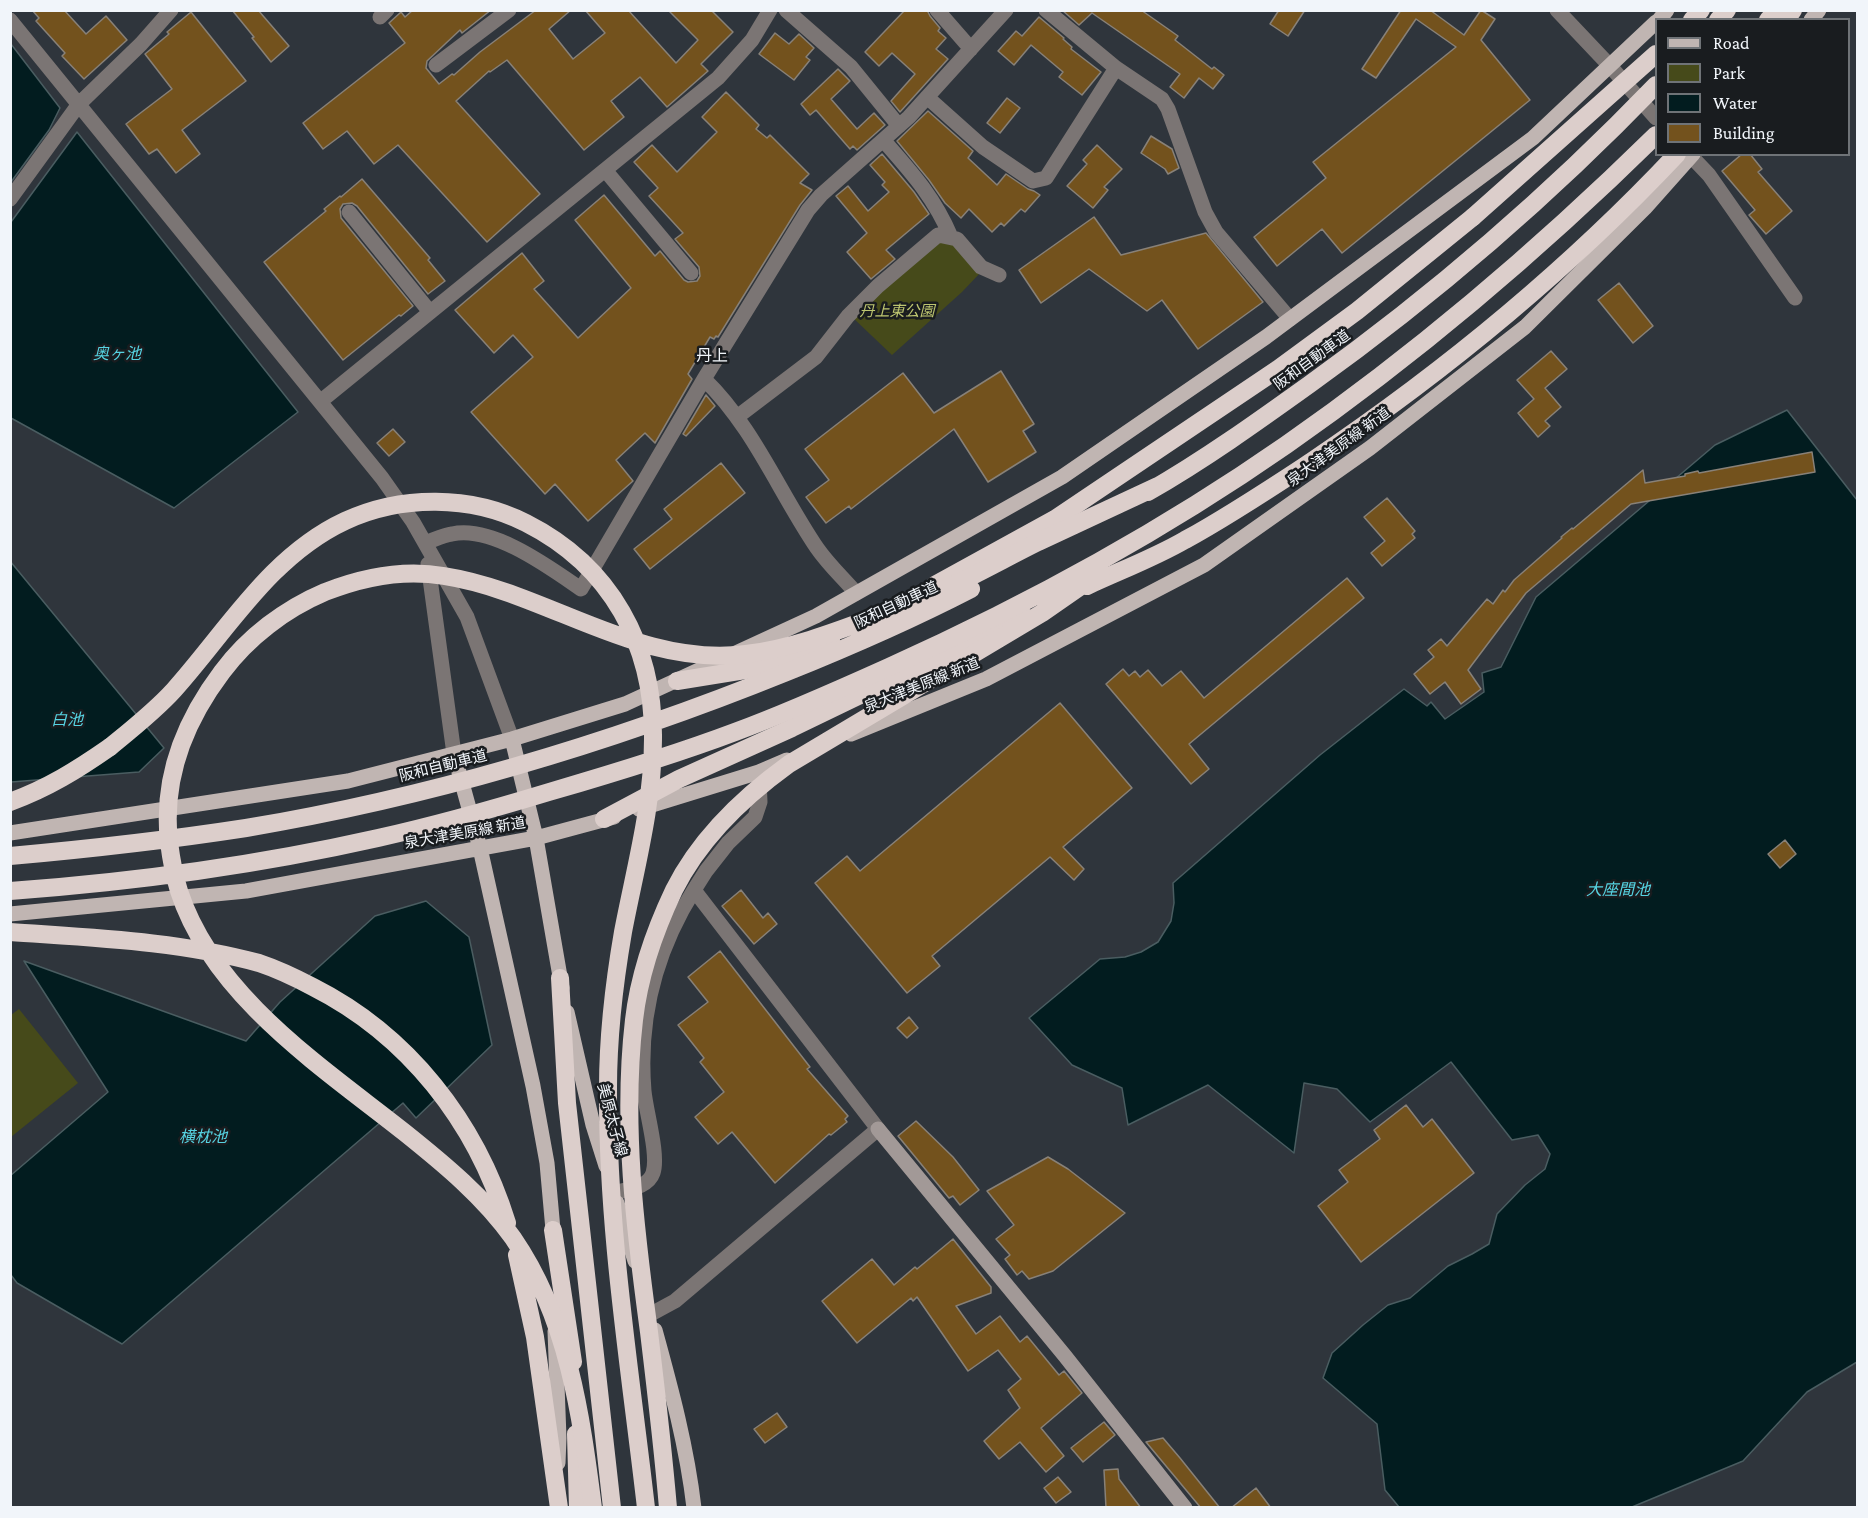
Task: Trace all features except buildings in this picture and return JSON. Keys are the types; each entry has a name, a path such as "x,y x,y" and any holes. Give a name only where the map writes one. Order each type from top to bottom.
{"highway":[{"path":"677,681 745,670 796,655 846,634 1054,519 1278,369 1357,311 1473,217 1655,55"},
{"name":"阪和自動車道","path":"10,856 138,844 248,827 361,805 463,780 593,743 718,700 827,656 937,607 1048,550 1158,486 1268,414 1365,344 1440,285 1564,176 1655,86"},
{"path":"10,891 144,877 265,860 379,838 497,807 611,775 734,733 955,637 1063,582 1178,515 1284,447 1387,372 1502,278 1655,136"},
{"path":"604,819 679,779 792,728 907,671 1184,542 1248,504 1372,421 1457,355 1532,293 1643,191 1686,156"},
{"path":"593,1508 574,1388 558,1326 536,1276 512,1237 472,1190 445,1166 279,1031 233,984 212,956 190,919 178,890 171,860 168,800 173,771 193,716 209,688 228,664 248,642 270,624 293,608 319,595 345,584 376,576 408,573 430,574 476,582 635,641 690,653 714,656 743,655 806,641 916,601 963,581 1158,486"},
{"path":"10,802 30,795 71,774 110,747 143,720 172,692 259,588 288,558 316,537 347,520 412,503 448,502 484,507 518,519 548,534 577,556 599,579 618,605 633,632 643,661 652,715 650,785 638,865 616,974 610,1023 608,1092 608,1139 617,1266 646,1508"},
{"path":"668,1508 657,1393 632,1197 630,1093 634,1018 640,985 661,920 675,889 712,833 735,807 762,784 789,764 1042,613 1118,561 1178,515"},
{"path":"10,932 185,947 261,964 330,995 393,1041 421,1069 446,1099 469,1135 489,1177 520,1264 535,1337 558,1508"},
{"path":"560,978 567,1103 612,1508"},
{"path":"554,1230 572,1354 578,1508"}],"main road":[{"path":"10,833 348,781 512,739 625,704 816,616 1062,477 1290,319 1533,138 1655,24"},
{"name":"泉大津美原線 新道","path":"10,914 246,891 536,838 759,772 986,679 1204,565 1370,448 1525,327 1645,208 1686,156"},
{"name":"美原太子線","path":"512,739 536,838 560,978 593,1125 651,1314 672,1393 691,1481 694,1508"},
{"path":"454,754 480,848 535,1097 547,1163 554,1230 555,1350 559,1438 558,1508"}],"street":[{"path":"10,199 79,104 141,44 171,10"},
{"path":"436,65 509,10"},
{"path":"321,401 718,78 752,40 770,10"},
{"path":"786,10 851,67 899,126"},
{"path":"937,10 971,49"},
{"path":"425,543 453,533 480,535 512,547 541,562 581,589 704,380 808,210 821,195 899,126 1006,10"},
{"path":"1046,10 1116,68 1162,99 1168,109 1205,212 1216,232 1290,319"},
{"path":"1557,10 1655,117"},
{"path":"10,20 382,478 425,543 467,617 512,739"},
{"path":"927,97 983,147 1033,181 1046,178 1116,68"},
{"path":"884,141 923,185 942,216 951,237"},
{"path":"1688,156 1709,175 1795,298"},
{"path":"605,170 691,273"},
{"path":"349,212 430,312"},
{"path":"737,417 816,357 848,315 938,235 957,239 981,267 999,275"},
{"path":"704,380 721,395 737,417 817,549 856,593"},
{"path":"425,543 454,754"},
{"path":"614,1193 644,1184 653,1175 655,1162 644,1092 643,1048 648,1006 663,949 678,916 706,871 728,843 754,817 760,802 759,772"},
{"path":"694,890 878,1129 1065,1356 1185,1508"},
{"path":"651,1314 675,1301 878,1129"}],"green space":[{"name":"丹上東公園","path":"951,237 982,271 892,355 851,316 939,239"},
{"path":"19,1009 78,1083 11,1137 11,1015"}],"water":[{"path":"11,44 60,108 49,130 11,182"},
{"name":"奥ヶ池","path":"77,132 298,412 174,508 11,418 11,222"},
{"name":"大座間池","path":"1787,410 1857,500 1857,1362 1807,1392 1743,1461 1632,1507 1399,1507 1385,1490 1377,1424 1323,1378 1332,1353 1388,1305 1410,1298 1448,1266 1489,1244 1497,1214 1525,1185 1545,1169 1550,1154 1538,1135 1512,1140 1451,1062 1370,1122 1337,1089 1304,1083 1294,1153 1208,1085 1128,1125 1122,1088 1072,1065 1029,1018 1100,959 1125,957 1141,952 1158,942 1171,921 1174,903 1173,883 1320,755 1404,689 1427,706 1431,702 1445,719 1484,692 1482,673 1501,667 1536,597 1715,445"},
{"name":"白池","path":"10,561 164,748 139,772 11,782"},
{"name":"横枕池","path":"426,901 469,937 492,1045 416,1118 403,1103 122,1344 17,1283 11,1275 10,1176 108,1092 24,961 246,1041 280,1002 375,916"}],"district":[{"name":"丹上","path":"712,356"}]}
